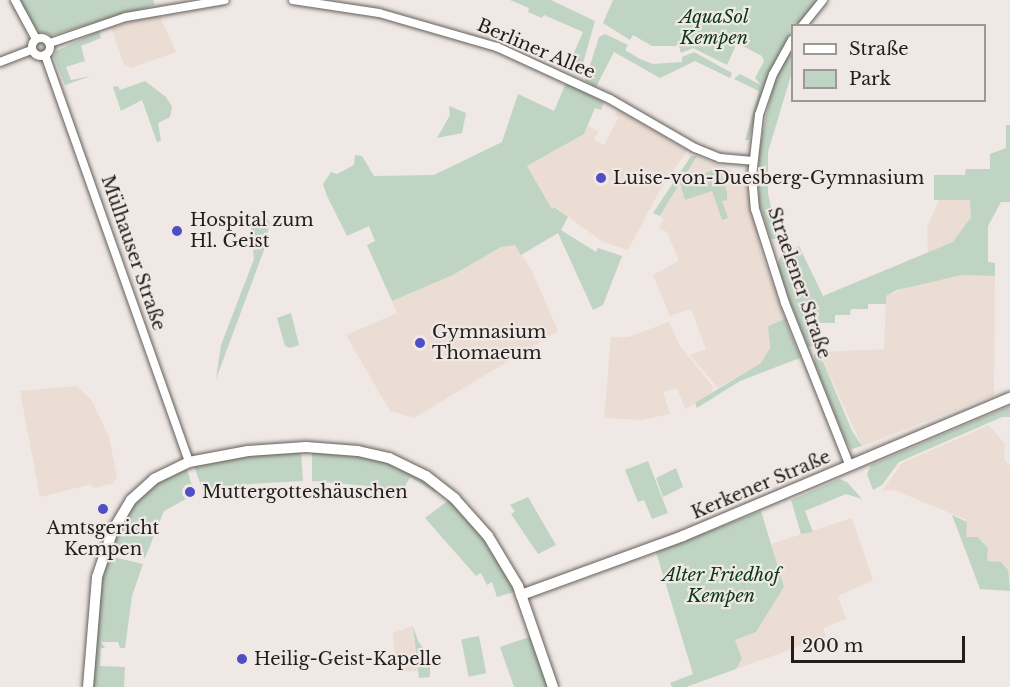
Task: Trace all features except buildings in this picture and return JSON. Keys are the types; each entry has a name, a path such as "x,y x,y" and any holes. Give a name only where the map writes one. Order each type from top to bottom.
{"main road":[{"name":"Kerkener Straße","path":"521,595 683,536 1010,398"},
{"path":"88,687 97,577 117,521 147,484 189,462 207,458 260,449 322,448 368,452 401,463 438,485 470,514 501,556 521,595 553,687"}],"street":[{"path":"15,0 36,39 32,50"},
{"path":"0,63 32,50 45,55 50,43 126,17 225,0"},
{"name":"Berliner Allee","path":"293,0 380,13 498,47 599,94 695,148 720,158 753,161"},
{"path":"804,24 823,0"},
{"path":"36,39 44,38 50,43"},
{"name":"Straelener Straße","path":"791,42 766,90 753,161 754,209 767,253 850,466"},
{"name":"Mülhauser Straße","path":"45,55 189,462"}],"shaded area":[{"path":"159,14 176,52 131,68 124,65 111,27"},
{"name":"Luise-von-Duesberg-Gymnasium","path":"618,110 687,151 660,190 628,250 603,242 555,207 553,210 527,166 584,134 588,126 598,132 594,140 604,145 619,117 615,115"},
{"path":"697,156 747,177 760,250 785,319 768,326 770,348 761,363 718,388 690,355 706,349 691,309 670,316 653,275 679,261 667,232 659,228 664,219 660,216"},
{"path":"939,200 970,200 971,217 954,242 928,253 927,227"},
{"name":"Gymnasium Thomaeum","path":"514,244 531,269 558,331 414,418 390,411 346,335 397,313 392,301 453,275 501,247"},
{"path":"962,275 995,276 994,395 862,446 819,352 884,349 886,296 916,284"},
{"path":"669,322 680,346 713,387 711,394 685,409 677,388 663,392 670,414 641,420 604,418 611,337 628,337"},
{"path":"76,386 91,399 109,437 117,477 112,484 93,488 92,484 40,497 20,391"},
{"path":"989,425 1005,444 1004,459 1010,466 1010,584 987,561 988,547 978,537 966,537 965,519 894,490 882,491 902,463"},
{"path":"852,518 873,580 838,596 846,619 823,628 826,637 736,669 742,659 735,640 756,632 784,587 771,544"},
{"path":"413,626 418,671 397,672 393,633"}],"green space":[{"path":"19,0 153,0 155,5 52,35 37,31"},
{"path":"510,0 551,0 595,21 580,74 566,71 583,32 544,15 542,18 528,12 529,8"},
{"name":"AquaSol Kempen","path":"613,0 818,0 800,24 791,24 791,37 761,98 749,140 745,140 759,91 734,79 740,74 761,85 755,78 764,61 762,56 737,43 727,65 693,48 681,53 679,46 652,46 633,35 630,40 603,23"},
{"path":"99,31 101,38 81,46 85,61 66,67 71,80 91,76 65,85 54,58 56,51"},
{"path":"605,34 628,45 625,50 653,64 682,62 682,57 694,52 732,73 730,78 695,61 660,78 614,52 596,87 585,81 599,37"},
{"path":"791,48 791,75 768,152 768,193 778,239 771,239 759,203 758,156 773,84"},
{"path":"145,81 166,97 172,107 170,117 158,123 161,141 157,142 142,100 121,111 113,87 118,86 120,90"},
{"path":"566,83 604,102 601,110 595,108 584,134 527,166 552,209 554,207 568,217 561,230 596,252 598,248 622,256 603,305 593,310 558,233 521,255 515,245 501,247 453,275 392,301 367,245 375,241 369,226 347,236 327,196 323,184 331,172 337,174 354,165 355,155 362,156 374,176 434,175 502,142 518,94 554,111"},
{"path":"449,106 466,113 462,133 437,138 450,115"},
{"path":"1006,125 1010,125 1010,202 1001,202 988,226 988,262 995,263 995,276 962,275 897,290 886,296 886,304 868,304 868,309 851,309 850,315 835,315 835,323 818,323 818,342 823,344 808,347 776,266 781,256 799,246 823,296 953,242 971,217 970,200 934,200 934,175 965,175 966,169 990,169 990,154 1006,148"},
{"path":"691,156 697,156 681,182 719,168 727,192 727,200 722,201 728,218 722,220 712,191 685,200 680,183 660,216 653,213"},
{"path":"265,215 270,223 264,250 216,379 221,345 254,259 251,221"},
{"path":"291,313 299,345 290,348 285,346 277,318"},
{"path":"785,319 800,358 740,381 697,408 695,403 761,363 770,348 768,326"},
{"path":"819,352 852,431 862,446 851,449 845,439 814,362 814,355"},
{"path":"1010,406 1010,417 1002,417 899,462 882,485 873,490 867,474 871,465"},
{"path":"301,452 303,481 250,484 204,494 194,466 233,456"},
{"path":"312,452 380,458 408,470 438,490 436,493 410,477 398,499 367,486 312,481"},
{"path":"648,461 668,513 652,519 644,500 638,502 625,470"},
{"path":"186,467 195,494 164,511 145,558 113,545 112,537 143,491"},
{"path":"676,468 683,487 663,497 656,478"},
{"path":"839,479 847,482 862,499 846,494 805,511 813,532 801,534 791,500"},
{"path":"528,497 556,545 538,554 511,514 515,511 510,505"},
{"path":"450,499 484,536 517,591 497,597 492,582 487,585 481,573 476,576 425,518"},
{"name":"Alter Friedhof Kempen","path":"761,511 784,587 756,632 735,640 742,659 736,669 686,687 672,687 670,683 693,674 656,552"},
{"path":"952,515 967,522 966,537 978,537 988,548 987,561 1001,562 1008,570 1010,591 980,589"},
{"path":"109,556 143,564 132,596 125,648 120,648 118,642 101,642 105,648 101,648 100,666 125,667 124,687 91,687 97,590"},
{"path":"413,626 418,641 424,649 430,649 430,677 419,678"},
{"path":"479,636 486,673 469,677 461,639"},
{"path":"532,636 550,687 514,687 500,647"}],"place":[{"name":"Luise-von-Duesberg-Gymnasium","path":"601,178"},
{"name":"Hospital zum Hl. Geist","path":"177,231"},
{"name":"Gymnasium Thomaeum","path":"420,343"},
{"name":"Muttergotteshäuschen","path":"190,492"},
{"name":"Amtsgericht Kempen","path":"103,509"},
{"name":"Heilig-Geist-Kapelle","path":"242,659"}]}
